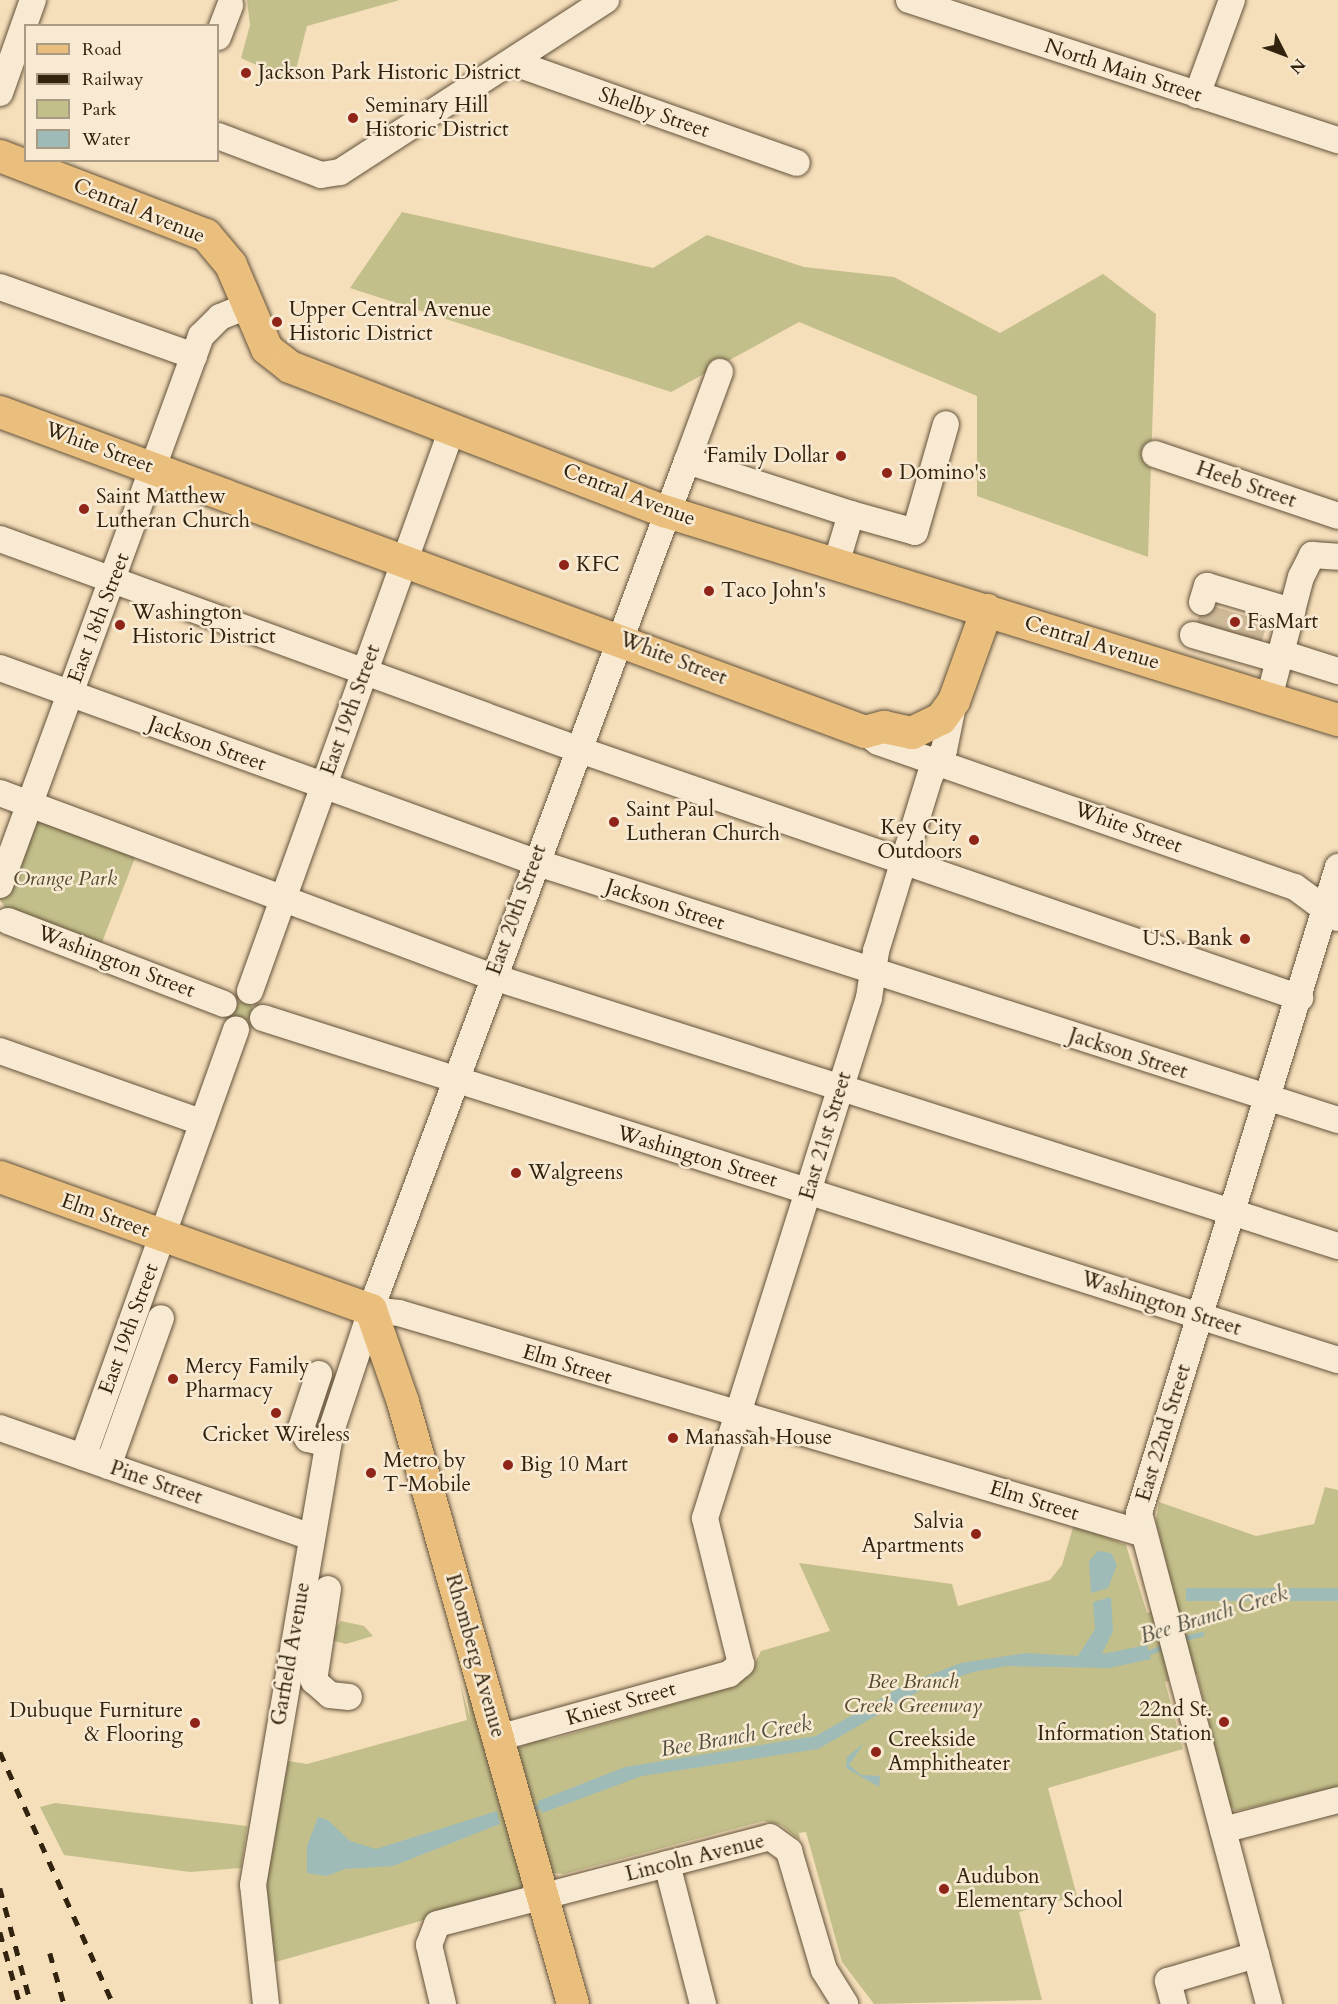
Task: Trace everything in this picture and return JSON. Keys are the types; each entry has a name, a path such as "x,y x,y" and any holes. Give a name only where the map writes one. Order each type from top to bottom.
{"main road":[{"name":"Central Avenue","path":"0,156 206,235 231,265 258,334 282,363 664,511 1338,720"},
{"name":"White Street","path":"0,412 617,638 866,732"},
{"name":"East 21st Street","path":"954,701 987,610"},
{"path":"866,732 926,728 954,701"},
{"name":"Elm Street","path":"0,1177 371,1310"},
{"name":"Rhomberg Avenue","path":"371,1310 404,1402 573,2004"}],"street":[{"path":"0,93 33,0"},
{"path":"219,136 321,175 340,172 606,0"},
{"name":"North Main Street","path":"909,0 1338,140"},
{"path":"1197,95 1232,0"},
{"path":"219,34 230,5"},
{"name":"Shelby Street","path":"512,62 797,163"},
{"path":"0,287 194,356"},
{"name":"East 18th Street","path":"0,885 114,580 201,336 220,317 247,306"},
{"name":"East 20th Street","path":"371,1310 664,511 687,461 720,372"},
{"path":"687,461 851,514 915,532 946,424"},
{"name":"East 19th Street","path":"250,991 452,429"},
{"name":"Heeb Street","path":"1155,454 1338,516"},
{"path":"836,564 851,514"},
{"path":"0,539 577,749 1300,998"},
{"path":"1269,698 1292,611 1312,555 1338,557"},
{"path":"1183,672 1225,622 1292,611"},
{"path":"1225,622 1280,656 1338,671"},
{"name":"Jackson Street","path":"0,668 535,862 873,973 1338,1120"},
{"name":"East 21st Street","path":"741,1664 705,1518 840,1088 903,860 939,763 954,701"},
{"name":"White Street","path":"866,732 878,742 1295,887 1332,915"},
{"path":"0,793 493,977 1338,1246"},
{"name":"East 22nd Street","path":"1269,2004 1141,1533 1143,1497 1200,1316 1228,1211 1300,998 1332,915 1338,867"},
{"name":"Washington Street","path":"3,917 224,1004"},
{"path":"250,991 263,1005 263,1018 255,1028 236,1030 226,1022 224,1004 234,992 250,991"},
{"name":"Washington Street","path":"263,1018 1338,1360"},
{"name":"East 19th Street","path":"83,1457 236,1030"},
{"path":"0,1051 203,1123"},
{"name":"Elm Street","path":"371,1310 399,1313 1141,1533"},
{"name":"Garfield Avenue","path":"266,2004 253,1885 328,1444 371,1310"},
{"path":"108,1466 161,1318"},
{"path":"319,1374 302,1433 328,1444"},
{"name":"Pine Street","path":"0,1428 311,1537"},
{"path":"328,1589 314,1681 330,1695 349,1697"},
{"name":"Kniest Street","path":"498,1738 729,1674 741,1664"},
{"path":"1223,1830 1338,1800"},
{"name":"Lincoln Avenue","path":"443,2004 429,1945 433,1927 524,1898 543,1898 760,1838 785,1845 824,1970 845,2004"},
{"path":"667,1864 703,2004"},
{"path":"1171,1992 1256,1955"}],"green space":[{"path":"247,0 400,0 307,26 293,81 241,58 250,25"},
{"path":"402,212 653,268 707,235 804,267 894,277 1000,333 1103,274 1156,314 1148,557 977,496 977,396 799,322 671,392 350,288"},
{"name":"Orange Park","path":"30,804 140,845 97,955 8,913 0,899 0,885"},
{"path":"243,1001 250,1004 253,1011 250,1018 243,1021 236,1018 233,1011 236,1004"},
{"name":"Bee Branch Creek Greenway","path":"1325,1487 1338,1490 1338,1787 1236,1811 1229,1805 1197,1674 1165,1682 1183,1749 1048,1788 1077,1896 1019,1912 1042,2000 874,2004 842,1962 806,1832 799,1833 800,1840 781,1825 764,1821 564,1874 551,1873 527,1891 272,1963 266,1886 288,1761 307,1764 467,1720 460,1682 470,1719 465,1682 517,1749 539,1738 550,1740 736,1686 749,1675 761,1651 830,1631 799,1563 952,1584 958,1606 1050,1580 1062,1565 1074,1524 1126,1545 1147,1613 1177,1604 1156,1522 1159,1502 1256,1536 1314,1524"},
{"path":"341,1621 364,1626 373,1636 346,1644 327,1639"},
{"path":"55,1803 247,1826 241,1868 190,1872 64,1855 40,1807"}],"water":[{"path":"1098,1551 1111,1553 1117,1565 1108,1588 1091,1593 1089,1561"},
{"path":"1186,1588 1338,1588 1338,1601 1186,1601"},
{"path":"1111,1597 1113,1631 1102,1654 1147,1645 1151,1659 1109,1668 1007,1666 973,1672 921,1690 818,1749 642,1776 542,1813 538,1801 625,1767 816,1736 906,1684 961,1663 1026,1653 1078,1656 1095,1629 1093,1602"},
{"path":"864,1743 849,1765 861,1775 880,1776 879,1787 846,1768 847,1757"},
{"path":"497,1811 500,1824 393,1866 345,1869 327,1876 307,1873 307,1846 318,1817 328,1820 350,1841 376,1849"}],"waterway":[{"name":"Bee Branch Creek","path":"1181,1639 1201,1634"},
{"name":"Bee Branch Creek","path":"1145,1654 1167,1645"},
{"name":"Bee Branch Creek","path":"527,1810 547,1804"}],"tunnel":[{"path":"1209,628 1215,607"},
{"path":"1229,634 1235,613"},
{"path":"1248,641 1255,619"}],"railway":[{"path":"0,1752 113,2004"},
{"path":"0,1888 31,2004"},
{"path":"0,1932 20,2004"},
{"path":"50,1953 64,2004"}],"place":[{"name":"Jackson Park Historic District","path":"246,73"},
{"name":"Seminary Hill Historic District","path":"353,118"},
{"name":"Upper Central Avenue Historic District","path":"277,322"},
{"name":"Family Dollar","path":"841,456"},
{"name":"Domino's","path":"887,473"},
{"name":"Saint Matthew Lutheran Church","path":"84,509"},
{"name":"KFC","path":"564,565"},
{"name":"Taco John's","path":"709,591"},
{"name":"FasMart","path":"1235,622"},
{"name":"Washington Historic District","path":"120,625"},
{"name":"Saint Paul Lutheran Church","path":"614,822"},
{"name":"Key City Outdoors","path":"974,840"},
{"name":"U.S. Bank","path":"1245,939"},
{"name":"Walgreens","path":"516,1173"},
{"name":"Mercy Family Pharmacy","path":"173,1379"},
{"name":"Cricket Wireless","path":"276,1413"},
{"name":"Manassah House","path":"673,1438"},
{"name":"Big 10 Mart","path":"508,1465"},
{"name":"Metro by T-Mobile","path":"371,1473"},
{"name":"Salvia Apartments","path":"976,1534"},
{"name":"22nd St. Information Station","path":"1224,1722"},
{"name":"Dubuque Furniture & Flooring","path":"195,1723"},
{"name":"Creekside Amphitheater","path":"876,1752"},
{"name":"Audubon Elementary School","path":"944,1889"}]}
